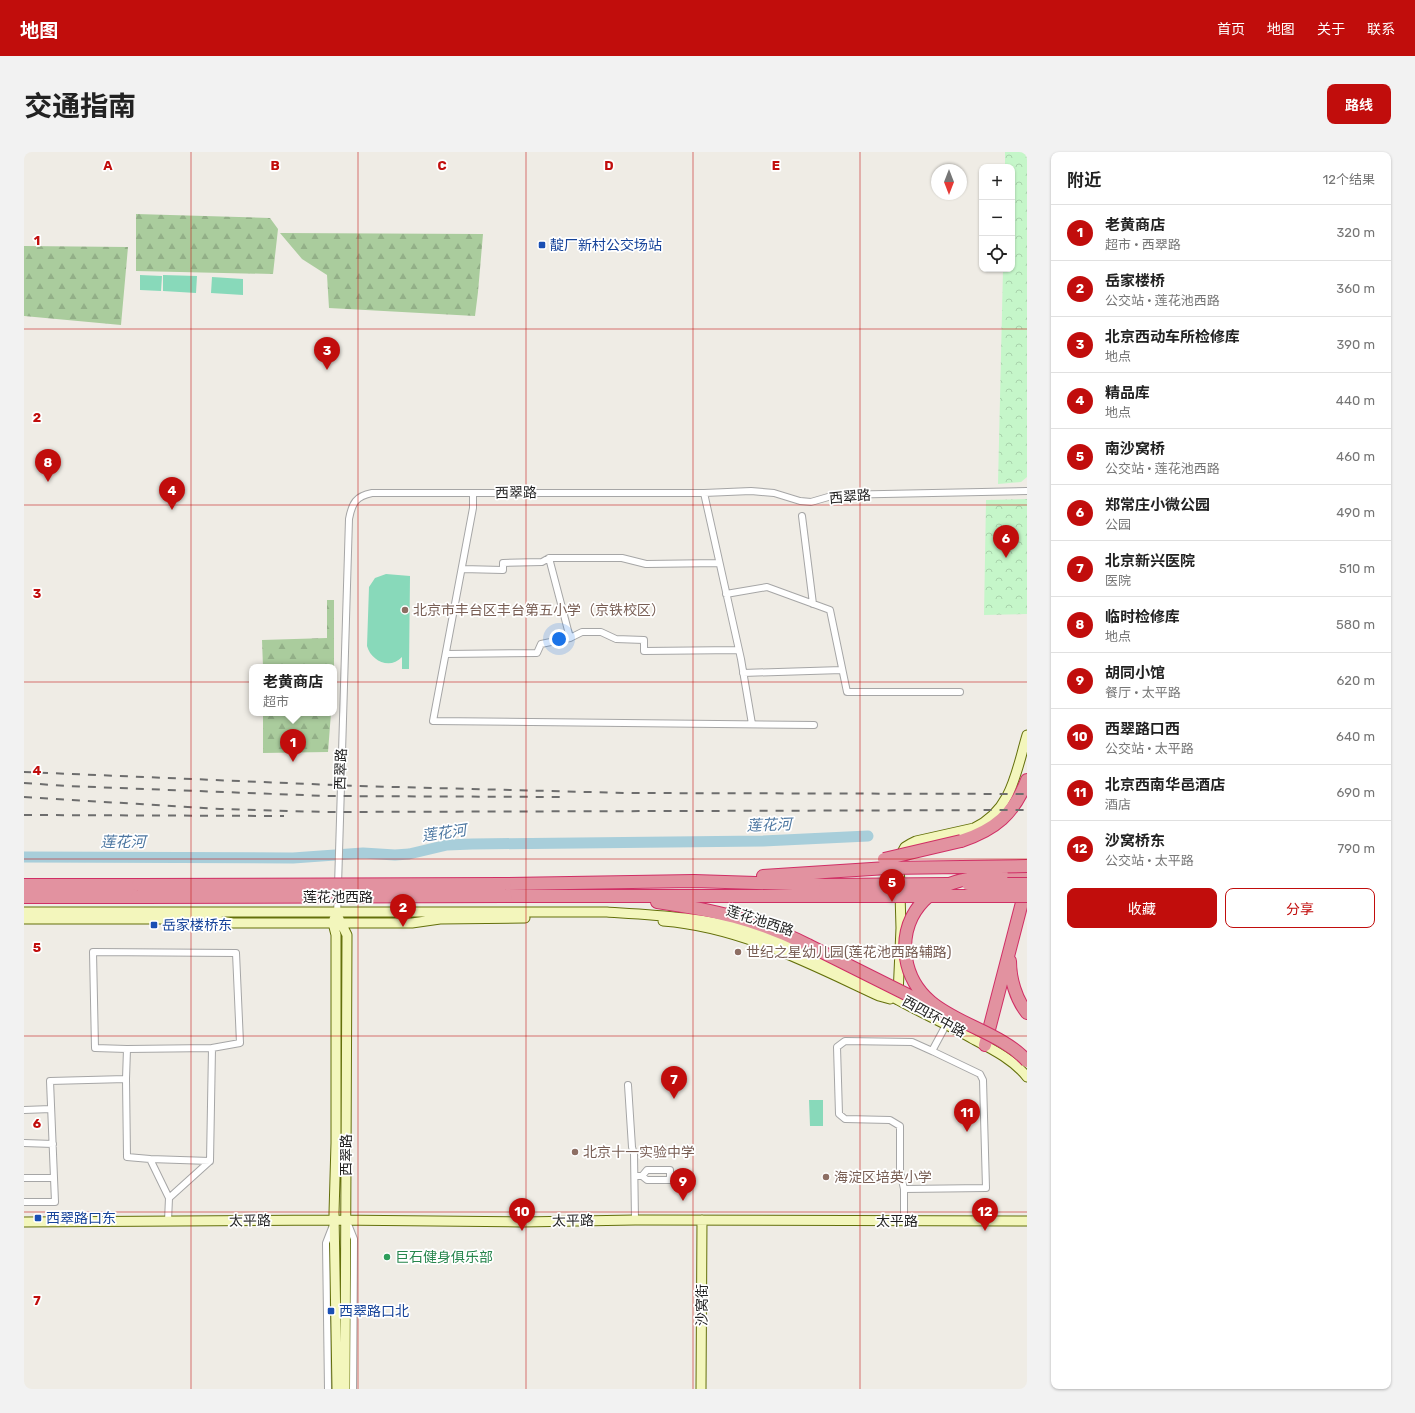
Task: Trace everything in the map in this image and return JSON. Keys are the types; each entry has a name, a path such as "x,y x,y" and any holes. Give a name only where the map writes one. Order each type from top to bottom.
{"highway":[{"path":"694,881 836,871 886,863 961,841 977,836 992,828 1005,818 1015,805 1027,780"},
{"path":"886,863 1027,866"},
{"path":"943,1012 920,990 907,966 905,940 908,927 913,916 920,905 930,896 943,887 956,881 974,877 1027,874"},
{"name":"莲花池西路","path":"137,891 694,881 825,890 1027,896"},
{"path":"985,1045 1027,884"},
{"name":"莲花池西路","path":"137,891 608,896 1027,884"},
{"path":"24,885 137,891"},
{"path":"24,897 137,891"},
{"path":"608,896 695,907 755,922 808,945 943,1012 1011,1047 1027,1061"},
{"path":"1011,944 1011,978 1022,1007 1027,1013"}],"street":[{"name":"西翠路","path":"337,912 349,526 351,508 359,497 372,493 704,493 751,491 774,493 800,501 811,502 835,495 1027,491"},
{"path":"704,493 739,650 752,724"},
{"path":"473,494 473,508 433,721 814,725"},
{"path":"802,516 813,604"},
{"path":"462,569 503,570 503,563 542,562 549,558 622,558 646,564 719,563"},
{"path":"549,558 570,638"},
{"path":"726,594 767,587 830,610 847,692 960,692"},
{"path":"446,654 537,653 541,644 570,638 582,632 601,632 616,639 644,640 644,651 739,650"},
{"path":"743,673 842,670"},
{"name":"西四环中路","path":"1027,735 1008,796 997,813 983,824 974,828 916,841 910,844 901,852 898,864 901,928 898,1000 985,1045 1015,1065 1027,1077"},
{"name":"莲花池西路","path":"24,912 607,912 692,918 751,931 794,947 898,1000"},
{"path":"336,923 337,912"},
{"name":"莲花池西路","path":"24,919 199,919 233,922 412,923 440,919 607,918 668,922 708,928 750,940 790,955 879,996 898,1000"},
{"name":"西翠路","path":"336,923 336,1143 334,1220 337,1389"},
{"name":"西翠路","path":"336,923 347,935 345,1389"},
{"path":"94,952 236,953 240,1043 212,1048 95,1048 94,952"},
{"path":"932,1051 946,1024"},
{"path":"904,1189 986,1188 983,1080 980,1074 912,1042 845,1041 837,1047 838,1114 845,1119 890,1120 900,1126 900,1171 904,1189 904,1220"},
{"path":"169,1198 210,1161 212,1048"},
{"path":"127,1049 127,1157 210,1161"},
{"path":"1015,1065 1027,1065"},
{"path":"24,1202 55,1202 50,1081 126,1079"},
{"path":"628,1085 632,1147 634,1154 635,1220"},
{"path":"24,1110 51,1109"},
{"path":"24,1143 53,1144"},
{"path":"150,1159 169,1198 168,1221"},
{"path":"634,1176 642,1176"},
{"path":"24,1178 54,1178"},
{"path":"328,1389 326,1242 334,1220"},
{"name":"太平路","path":"24,1222 334,1220 514,1222 635,1220 1027,1221"},
{"path":"346,1220 354,1239 353,1389"},
{"name":"沙窝街","path":"701,1389 702,1220"}],"green space":[{"path":"1005,152 1027,152 1027,477 1021,482 998,484 1003,272 1015,272 1015,164 1005,164"},
{"path":"136,214 270,218 278,229 273,274 136,271"},
{"path":"280,233 483,234 475,316 329,308 327,275 302,259"},
{"path":"24,246 128,247 121,325 24,316"},
{"path":"140,275 162,276 161,291 140,290"},
{"path":"163,275 197,276 196,293 163,291"},
{"path":"212,277 243,279 243,295 211,293"},
{"path":"1027,499 1027,614 984,615 986,500"},
{"path":"386,574 410,576 409,669 402,669 402,657 392,663 377,660 372,656 367,646 369,587 375,578"},
{"path":"327,600 334,600 334,664 263,664 262,640 327,638"},
{"path":"263,716 331,716 328,752 263,753"},
{"path":"809,1100 823,1100 823,1126 810,1126"}],"waterway":[{"name":"莲花河","path":"24,857 293,858 363,853 395,855 409,854 447,845 472,844 763,841 868,836"}],"railway":[{"path":"24,772 358,786 626,793 1027,794"},
{"path":"24,783 327,796 560,797"},
{"path":"24,797 220,809 325,812 1027,810"},
{"path":"24,815 284,816"}],"place":[{"name":"靛厂新村公交场站","path":"542,245"},
{"name":"北京西动车所检修库","path":"327,370"},
{"name":"临时检修库","path":"48,482"},
{"name":"精品库","path":"172,510"},
{"name":"郑常庄小微公园","path":"1006,558"},
{"name":"北京市丰台区丰台第五小学（京铁校区）","path":"405,610"},
{"name":"老黄商店","path":"293,762"},
{"name":"南沙窝桥","path":"892,902"},
{"name":"岳家楼桥东","path":"154,925"},
{"name":"岳家楼桥","path":"403,927"},
{"name":"世纪之星幼儿园(莲花池西路辅路)","path":"738,952"},
{"name":"北京新兴医院","path":"674,1099"},
{"name":"北京西南华邑酒店","path":"967,1132"},
{"name":"北京十一实验中学","path":"575,1152"},
{"name":"海淀区培英小学","path":"826,1177"},
{"name":"胡同小馆","path":"683,1201"},
{"name":"西翠路口东","path":"38,1218"},
{"name":"西翠路口西","path":"522,1231"},
{"name":"沙窝桥东","path":"985,1231"},
{"name":"巨石健身俱乐部","path":"387,1257"},
{"name":"西翠路口北","path":"331,1311"}]}
